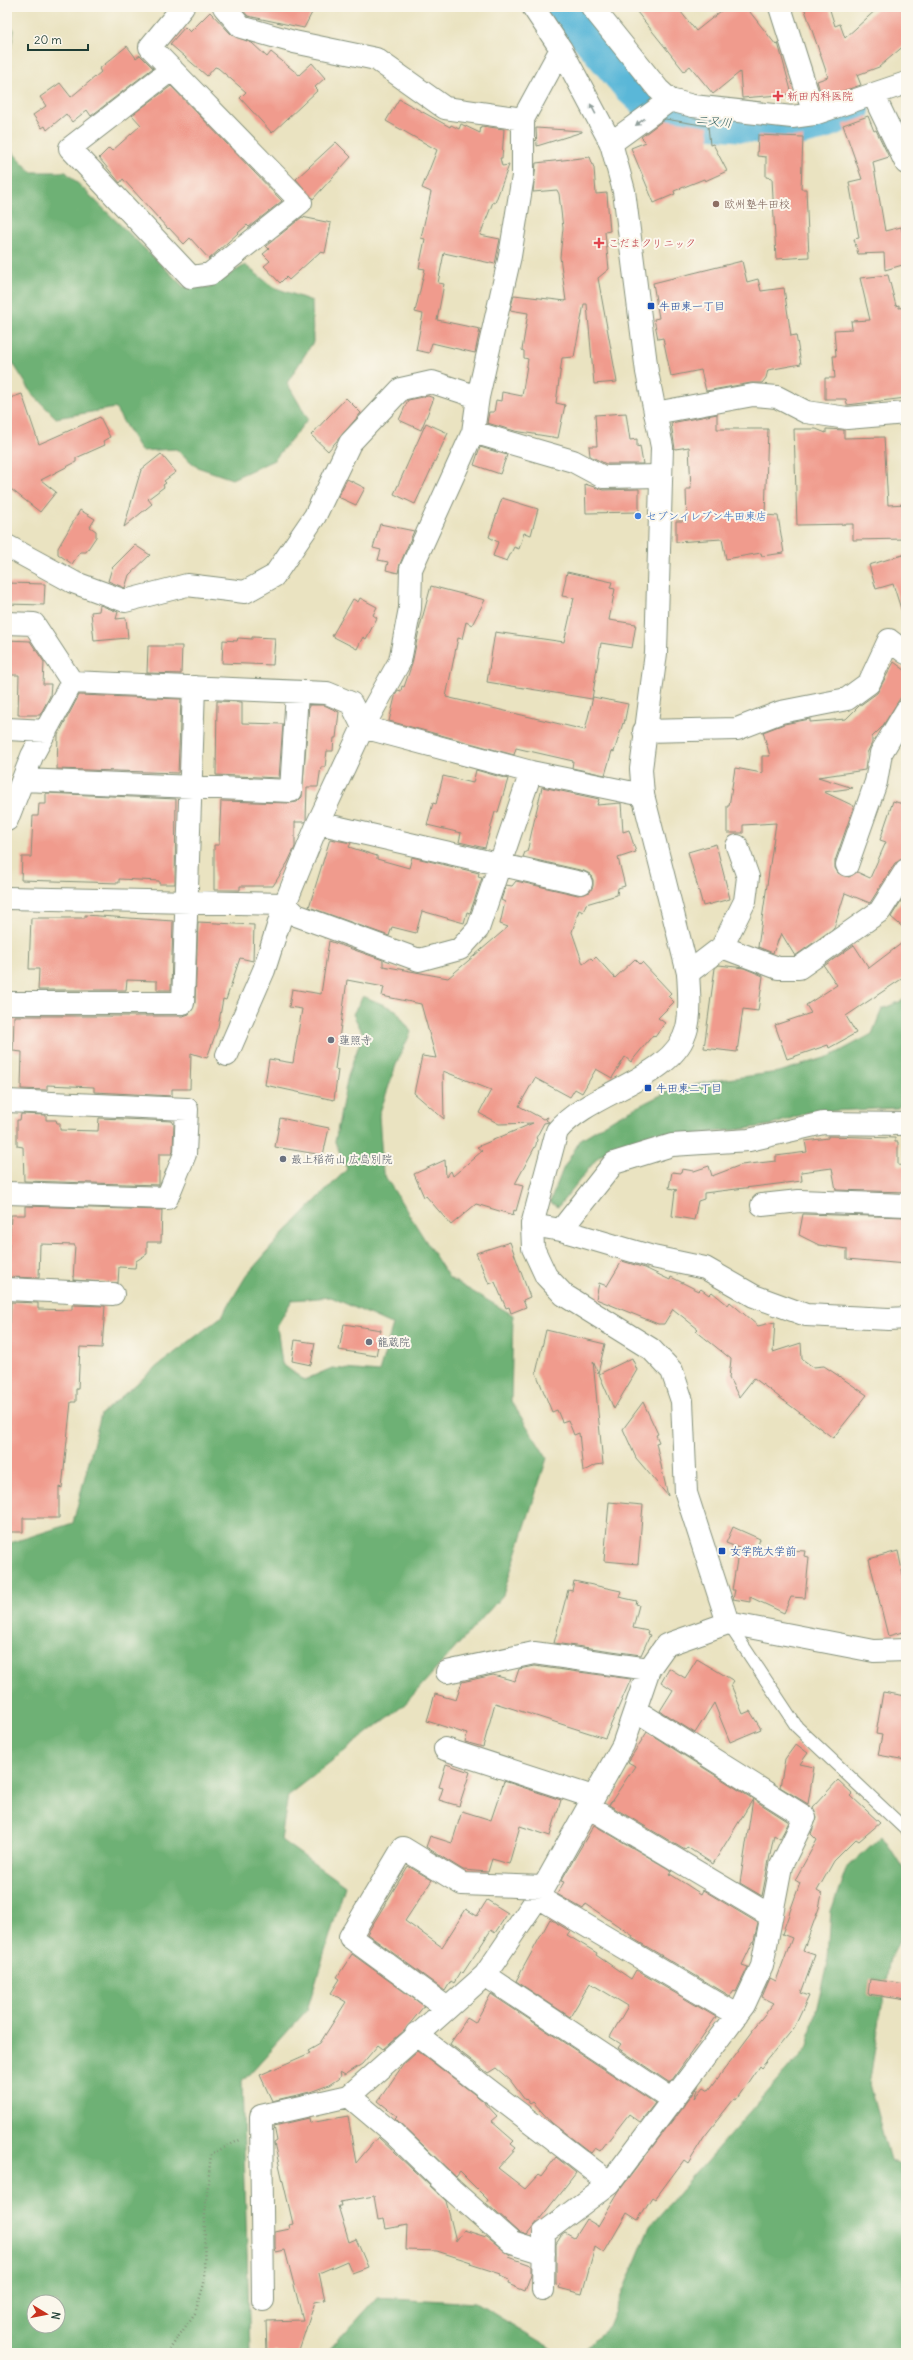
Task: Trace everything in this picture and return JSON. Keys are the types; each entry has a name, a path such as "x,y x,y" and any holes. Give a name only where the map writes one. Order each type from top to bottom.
{"street":[{"path":"172,69 70,148 191,277 210,274 301,202 172,69 150,47 183,7"},
{"path":"224,7 241,26 294,42 376,59 445,108 523,119"},
{"path":"533,7 561,49 611,143 624,191 647,372 662,446 656,653 644,731 641,769 643,794 688,973 690,1002 687,1029 675,1052 652,1072 580,1109 567,1119 557,1131 532,1225 533,1248 546,1276 564,1295 651,1349 672,1371 682,1401 686,1493 728,1623"},
{"path":"592,7 658,89 670,100 693,106 792,118 814,114 906,83"},
{"path":"780,7 814,114"},
{"path":"227,1055 264,970 285,904 318,823 362,727 400,660 410,608 411,569 473,432 478,397 510,256 516,220 523,176 523,119 561,49"},
{"path":"873,94 906,163"},
{"path":"611,143 670,100"},
{"path":"7,546 73,582 125,601 187,585 245,592 274,576 315,516 350,443 401,389 432,382 478,397"},
{"path":"655,413 753,395 777,396 806,412 847,418 906,413"},
{"path":"473,432 573,461 603,477 661,476"},
{"path":"7,624 34,624 72,682"},
{"path":"644,731 737,729 781,712 847,699 869,683 889,640 906,653"},
{"path":"72,682 327,693 351,703 362,727"},
{"path":"7,820 32,756 72,682"},
{"path":"7,1003 184,1003 194,687"},
{"path":"23,780 291,791 297,692"},
{"path":"847,865 876,782 881,753 906,711"},
{"path":"362,727 531,772 643,794"},
{"path":"7,729 46,731"},
{"path":"7,898 285,904 296,915 419,960 460,949 478,929 501,866 531,772"},
{"path":"318,823 501,866 581,883"},
{"path":"688,973 722,947 745,901 748,877 737,846"},
{"path":"722,947 778,968 799,968 880,911 906,870"},
{"path":"7,1102 187,1109 185,1154 167,1198 7,1193"},
{"path":"561,1230 614,1163 672,1145 749,1140 823,1123 904,1128"},
{"path":"762,1205 798,1201 906,1204"},
{"path":"532,1225 561,1230 654,1257 705,1268 754,1296 806,1315 889,1319 906,1318"},
{"path":"7,1289 113,1294"},
{"path":"263,2300 262,2116 349,2096 416,2034 485,1975 540,1892 623,1744 650,1669 666,1644 728,1623 874,1651 906,1650"},
{"path":"447,1672 534,1653 650,1669"},
{"path":"543,2290 544,2234 610,2183 744,2005 762,1966 781,1866 805,1817 635,1710"},
{"path":"445,1749 591,1802 771,1916"},
{"path":"447,2008 350,1937 403,1848 462,1884 540,1892 737,2015"},
{"path":"485,1975 673,2100"},
{"path":"416,2034 610,2183"},
{"path":"349,2096 393,2133 452,2190 512,2243 544,2253"}],"lane":[{"path":"728,1623 797,1727 906,1830"}],"path":[{"path":"167,2353 195,2313 204,2284 205,2213 211,2154 237,2143 262,2116"}],"green space":[{"path":"7,20 14,30 9,58 7,59"},
{"path":"7,146 31,172 66,172 184,287 210,287 245,265 273,287 312,301 313,342 287,383 308,419 274,460 232,479 197,467 176,449 141,451 115,408 56,418 34,396 7,354"},
{"path":"363,996 396,1010 411,1032 396,1065 379,1115 383,1173 449,1278 513,1315 511,1401 547,1458 503,1595 404,1705 288,1795 281,1840 345,1886 307,2010 242,2082 250,2353 7,2353 7,1544 73,1523 101,1414 155,1368 222,1316 246,1276 282,1235 347,1169 335,1142 348,1075 363,1034 353,1014","holes":["331,1297 393,1325 379,1372 332,1368 304,1380 282,1364 277,1326 292,1300"]},
{"path":"906,999 906,1098 898,1108 809,1112 772,1125 636,1140 599,1156 558,1207 550,1202 563,1169 581,1139 617,1117 669,1091 712,1081 779,1072 831,1056 872,1034 882,1009"},
{"path":"882,1835 904,1870 906,1883 906,1929 890,1958 869,2084 890,2160 906,2168 906,2353 580,2353 608,2327 650,2226 808,2046 828,1958 831,1911 846,1869"},
{"path":"377,2297 476,2303 559,2353 326,2353"}],"building":[{"path":"240,7 315,7 304,28 248,16"},
{"path":"633,7 677,7 696,31 726,7 746,7 776,45 778,43 792,94 742,98 740,72 713,94 690,66 684,71"},
{"path":"804,7 829,7 835,26 840,24 845,38 879,7 906,7 906,44 879,67 857,75 861,85 822,98 817,81 828,77"},
{"path":"210,12 232,35 252,43 267,57 271,52 299,75 312,63 325,78 315,87 318,90 272,133 240,98 246,92 218,68 215,67 207,76 170,44 185,27 190,32"},
{"path":"127,46 136,58 140,55 153,68 91,116 87,110 72,122 66,114 47,130 45,126 42,128 33,115 46,106 40,97 60,83 71,97 101,72 99,69"},
{"path":"171,86 282,201 249,227 247,225 209,259 190,238 184,244 169,228 168,229 123,179 120,183 99,158 109,148 112,151 141,125 132,115"},
{"path":"399,99 450,127 451,125 459,129 461,124 480,133 481,126 504,129 502,158 500,158 502,166 509,165 495,203 493,202 480,235 500,239 495,264 444,253 438,283 444,284 437,320 480,329 475,353 432,343 429,353 416,350 423,314 415,312 425,269 419,268 425,239 421,238 431,192 422,188 437,150 386,121"},
{"path":"868,116 874,131 876,130 889,157 873,162 885,231 901,227 906,245 906,264 885,270 884,253 858,254 854,239 859,238 849,182 862,179 843,125"},
{"path":"665,119 708,126 710,145 713,144 727,171 705,181 704,179 674,191 675,194 654,203 631,148 646,142 641,137"},
{"path":"536,128 582,131 582,132 537,146"},
{"path":"758,135 803,137 801,189 806,189 809,257 776,259 772,178 766,177 766,157 757,156"},
{"path":"336,142 351,157 313,199 296,179"},
{"path":"590,157 594,168 596,194 607,193 610,231 605,232 609,269 598,278 617,382 594,384 587,304 584,304 574,357 562,358 556,403 565,405 558,438 515,431 487,423 489,412 494,412 496,400 501,401 502,392 522,396 528,359 524,358 524,351 522,350 528,313 510,310 514,295 566,301 560,257 563,228 559,194 557,190 533,192 536,163"},
{"path":"302,217 331,223 325,253 320,252 289,280 286,277 280,283 264,266 270,261 263,254 269,249 266,246"},
{"path":"742,261 747,282 758,279 761,291 784,288 791,336 796,335 801,364 768,370 766,378 762,383 751,383 706,391 701,370 671,376 663,338 658,339 654,319 659,318 653,283"},
{"path":"888,275 896,306 899,305 899,308 906,307 906,398 847,405 846,399 825,399 825,378 835,378 833,356 836,356 834,330 852,329 851,321 870,320 860,278"},
{"path":"22,394 39,444 100,417 110,437 103,441 105,445 76,458 76,462 41,480 56,492 40,512 7,486 7,399"},
{"path":"428,396 434,398 421,430 399,420 408,400"},
{"path":"346,398 361,413 328,451 311,435"},
{"path":"626,413 630,440 637,439 637,447 640,446 643,464 606,464 590,456 589,446 597,446 595,415"},
{"path":"717,414 717,429 768,429 765,515 778,516 784,553 762,556 761,553 726,559 722,539 676,542 676,521 687,521 686,489 691,489 689,447 675,449 671,423"},
{"path":"426,423 448,433 415,504 394,494"},
{"path":"794,429 816,429 826,433 826,429 844,430 844,438 884,437 888,505 906,504 906,539 853,540 853,524 797,525"},
{"path":"480,447 507,455 500,474 474,465"},
{"path":"161,454 176,472 164,481 166,483 163,485 164,487 148,499 152,504 124,527 141,470"},
{"path":"347,479 365,488 356,505 338,497"},
{"path":"585,484 603,490 639,489 639,512 586,513"},
{"path":"502,498 538,509 531,535 524,533 519,549 514,547 507,561 493,556 498,542 489,537"},
{"path":"80,510 95,519 90,527 96,531 96,537 86,552 80,552 72,564 58,554 58,548"},
{"path":"380,524 414,531 400,564 398,573 386,570 388,562 378,560 381,550 373,548"},
{"path":"135,545 150,555 129,575 125,588 108,581 112,568"},
{"path":"906,554 906,612 902,612 893,584 876,589 869,565"},
{"path":"567,572 612,582 610,588 615,589 609,620 636,624 632,648 601,643 592,699 487,682 495,632 564,642 574,598 562,596"},
{"path":"7,583 45,584 44,605 7,604"},
{"path":"431,586 485,600 472,625 466,622 462,639 458,638 446,697 585,730 593,697 628,704 624,724 623,723 614,752 612,751 605,775 572,768 573,761 516,748 514,755 389,721 396,693 398,690 401,691 402,686 404,687 412,664 419,630"},
{"path":"360,598 377,607 373,615 377,618 366,639 363,637 357,649 332,636 353,599 358,602"},
{"path":"100,605 118,612 116,619 126,618 128,638 94,641 91,612 99,611"},
{"path":"252,637 275,638 273,665 222,663 223,640 237,641 238,638 252,639"},
{"path":"7,640 30,641 44,662 43,684 51,684 50,696 40,715 18,715 19,675 7,675"},
{"path":"148,646 182,646 181,674 147,673"},
{"path":"894,662 906,671 906,689 882,727 872,737 872,743 867,753 865,770 818,777 853,788 824,792 854,806 835,861 835,868 838,873 849,877 857,872 870,878 886,842 880,840 893,801 906,805 906,858 895,863 870,903 845,893 834,928 795,956 781,933 773,953 758,947 776,823 743,825 743,833 727,833 727,806 729,806 735,768 762,773 762,756 770,756 763,732 784,724 810,719 810,722 846,719 859,706 877,693"},
{"path":"79,695 181,699 178,773 57,769 58,735"},
{"path":"217,701 242,702 242,723 283,724 279,778 216,775"},
{"path":"309,705 324,705 339,712 336,738 334,738 333,751 327,751 325,767 321,767 318,787 307,787 306,820 305,822 295,822 295,847 288,862 273,886 240,886 240,890 214,890 214,845 219,845 221,801 290,803 297,802 302,797"},
{"path":"476,770 508,779 498,812 495,812 485,848 459,842 461,833 427,825 433,803 436,804 443,776 473,783"},
{"path":"542,787 599,799 597,805 621,803 623,832 629,830 636,852 618,858 625,886 618,888 617,895 586,904 583,912 579,910 572,932 583,964 591,958 593,960 596,957 615,978 635,959 640,964 642,962 671,993 668,996 674,1002 658,1018 665,1023 655,1037 653,1035 631,1062 625,1057 612,1078 596,1069 582,1093 575,1089 570,1097 535,1078 519,1106 543,1119 548,1117 546,1120 549,1122 544,1123 536,1138 536,1145 515,1184 523,1186 516,1211 514,1210 513,1215 476,1204 451,1225 426,1196 424,1197 414,1174 445,1160 446,1177 451,1171 453,1176 482,1151 477,1147 533,1123 499,1124 479,1113 491,1090 443,1071 444,1119 414,1093 422,1056 436,1058 421,1004 382,996 384,987 347,980 335,1069 338,1070 334,1100 265,1085 269,1059 293,1063 302,1009 289,1007 292,989 321,994 329,941 383,960 383,966 448,978 508,927 500,924 505,902 501,900 506,885 512,886 516,881 578,895 590,892 593,886 593,880 590,874 584,871 523,857 525,852 527,852"},
{"path":"46,793 176,799 175,884 159,884 159,881 119,879 119,883 21,880 22,857 31,857 33,816 38,816 39,804 46,804"},
{"path":"330,839 351,843 349,847 377,856 377,859 409,868 412,857 479,873 478,877 482,878 470,913 467,912 464,923 422,911 416,933 392,927 389,936 309,907"},
{"path":"716,844 730,899 703,906 688,852"},
{"path":"906,893 906,930 891,917"},
{"path":"85,915 173,921 171,990 157,990 157,981 127,980 126,990 38,990 39,969 29,969 31,918 85,918"},
{"path":"198,922 254,925 253,961 240,958 226,1000 223,999 218,1027 207,1058 191,1053 190,1089 172,1089 172,1096 94,1092 94,1087 47,1085 47,1090 21,1089 22,1052 13,1051 14,1016 183,1016 189,1014 195,1003"},
{"path":"906,940 906,976 846,1016 856,1033 829,1048 828,1045 787,1059 775,1025 811,1013 806,1005 837,985 824,966 854,945 869,968"},
{"path":"719,965 744,968 763,976 758,1011 743,1009 737,1052 704,1048 715,968"},
{"path":"21,1114 46,1115 46,1120 56,1120 57,1123 60,1123 60,1130 98,1131 99,1118 172,1121 174,1124 173,1151 172,1154 159,1154 159,1185 24,1181 23,1147 17,1146 17,1120 20,1120"},
{"path":"280,1118 329,1128 323,1155 275,1147"},
{"path":"828,1136 895,1138 895,1142 898,1142 898,1165 906,1166 906,1192 836,1190 832,1168 801,1172 802,1181 704,1193 704,1199 698,1201 694,1220 672,1216 675,1191 677,1190 669,1188 672,1172 681,1173 682,1169 694,1171 709,1166 712,1176 741,1165 776,1161 776,1156 807,1152 805,1141 828,1138"},
{"path":"25,1206 162,1210 161,1242 147,1242 147,1254 136,1261 135,1268 119,1267 118,1283 73,1280 75,1245 40,1244 39,1278 7,1277 11,1215 25,1215"},
{"path":"803,1214 906,1217 906,1264 847,1259 847,1249 819,1245 799,1235"},
{"path":"510,1242 530,1297 523,1300 526,1307 511,1313 509,1307 506,1308 495,1282 489,1284 476,1253"},
{"path":"622,1261 645,1268 670,1280 671,1277 699,1291 701,1289 709,1295 712,1292 728,1305 730,1302 758,1326 775,1322 773,1352 801,1343 802,1359 813,1367 824,1366 867,1395 833,1438 754,1378 739,1397 729,1378 731,1359 696,1331 698,1329 673,1309 664,1324 658,1324 596,1299 599,1283 607,1286"},
{"path":"11,1302 38,1303 38,1309 72,1310 72,1305 105,1306 102,1348 80,1347 78,1389 76,1389 76,1402 71,1402 62,1488 59,1487 59,1518 23,1518 23,1532 7,1532 7,1323 10,1323"},
{"path":"344,1324 381,1330 376,1356 339,1350"},
{"path":"546,1330 605,1344 598,1373 593,1361 603,1464 596,1465 583,1472 579,1433 574,1435 568,1420 562,1422 557,1410 552,1412 536,1373"},
{"path":"295,1340 315,1343 311,1365 292,1361"},
{"path":"632,1358 637,1370 614,1409 599,1374"},
{"path":"643,1402 658,1434 656,1435 659,1442 656,1443 668,1496 636,1458 623,1429"},
{"path":"609,1502 643,1505 638,1564 604,1561"},
{"path":"733,1527 760,1539 757,1548 805,1551 804,1556 809,1557 805,1598 791,1597 784,1613 750,1597 750,1602 733,1599 735,1590 732,1590 739,1548 726,1543"},
{"path":"898,1551 903,1575 906,1574 906,1631 888,1636 869,1559"},
{"path":"574,1581 621,1591 619,1597 637,1601 636,1604 639,1605 633,1628 648,1631 647,1634 650,1635 641,1655 554,1643 568,1590 572,1591"},
{"path":"697,1659 734,1681 731,1685 743,1714 750,1711 761,1729 730,1742 714,1703 695,1733 660,1711 673,1690 661,1682 669,1668 685,1678"},
{"path":"534,1666 631,1679 605,1738 495,1703 483,1747 465,1742 467,1734 427,1721 435,1694 456,1700 462,1682 493,1675 515,1681 519,1669"},
{"path":"883,1692 906,1696 906,1760 878,1755 882,1735 876,1734"},
{"path":"647,1732 753,1799 713,1864 687,1847 685,1850 609,1805 635,1766 628,1762"},
{"path":"796,1744 808,1753 800,1764 814,1767 808,1804 780,1787 785,1759"},
{"path":"446,1764 470,1772 459,1806 439,1800 443,1788 439,1787"},
{"path":"838,1780 853,1794 851,1796 880,1823 859,1841 856,1839 834,1861 817,1891 822,1894 819,1908 803,1951 815,1955 801,1993 809,1996 794,2028 761,2068 759,2066 736,2100 734,2099 704,2137 688,2163 684,2160 655,2199 652,2197 638,2220 627,2213 604,2253 595,2247 582,2294 559,2288 560,2285 556,2284 556,2244 561,2236 565,2233 574,2238 586,2219 598,2226 619,2191 700,2084 695,2098 704,2087 709,2090 753,2031 752,2030 774,2003 762,1997 770,1978 776,1981 792,1938 782,1934 800,1883 795,1880 817,1840 811,1834 817,1817 813,1807"},
{"path":"504,1781 561,1800 550,1836 520,1826 509,1864 492,1859 488,1872 463,1870 426,1847 430,1836 452,1843 462,1811 491,1820"},
{"path":"753,1799 789,1822 780,1839 774,1835 762,1896 740,1883"},
{"path":"594,1825 672,1871 670,1874 701,1894 703,1890 758,1923 754,1940 742,1965 748,1967 736,1992 734,1991 730,1996 632,1938 633,1936 586,1904 583,1909 557,1894 564,1882 561,1881"},
{"path":"408,1866 432,1880 405,1921 442,1947 466,1909 477,1916 487,1900 508,1913 495,1933 491,1930 463,1973 461,1971 454,1983 451,1981 445,1991 367,1934"},
{"path":"550,1919 570,1931 567,1935 597,1953 596,1955 631,1979 636,1970 716,2017 670,2083 618,2048 621,2044 610,2037 628,2006 590,1983 570,2017 516,1981"},
{"path":"352,1954 424,2006 405,2030 383,2049 378,2045 362,2064 345,2075 340,2072 341,2077 329,2085 310,2092 272,2101 260,2075 310,2053 308,2050 320,2043 346,2002 331,1993 340,1979 337,1977"},
{"path":"870,1979 906,1984 906,2000 868,1994"},
{"path":"491,1994 655,2103 640,2122 629,2114 600,2151 595,2148 591,2153 552,2123 533,2102 530,2104 526,2099 525,2100 510,2080 496,2068 488,2073 450,2044 467,2018 475,2023"},
{"path":"418,2051 482,2100 497,2116 491,2121 514,2141 511,2144 516,2148 498,2168 525,2189 538,2175 541,2177 556,2157 576,2173 527,2235 518,2232 486,2203 488,2200 460,2172 456,2177 395,2118 397,2116 378,2101 403,2065"},
{"path":"348,2116 356,2163 378,2137 446,2201 456,2241 464,2230 486,2237 510,2256 509,2257 531,2265 531,2274 525,2291 508,2284 509,2280 500,2276 501,2274 470,2264 471,2262 437,2251 406,2250 407,2225 386,2229 384,2219 378,2220 374,2196 340,2202 341,2206 338,2206 349,2242 356,2239 368,2267 352,2273 347,2261 319,2273 325,2300 315,2302 298,2353 267,2353 266,2321 303,2320 285,2250 276,2252 275,2247 275,2232 290,2229 289,2225 293,2224 274,2143 277,2141 274,2126 309,2118 310,2123"}],"waterway":[{"name":"二又川","path":"564,7 631,87 663,116 794,129 820,123 852,109"}],"place":[{"name":"新田内科医院","path":"778,96"},
{"name":"欧州塾牛田校","path":"716,204"},
{"name":"こだまクリニック","path":"599,243"},
{"name":"牛田東一丁目","path":"651,306"},
{"name":"セブンイレブン牛田東店","path":"638,516"},
{"name":"蓮照寺","path":"331,1040"},
{"name":"牛田東二丁目","path":"648,1088"},
{"name":"最上稲荷山 広島別院","path":"283,1159"},
{"name":"龍蔵院","path":"369,1342"},
{"name":"女学院大学前","path":"722,1551"}]}
